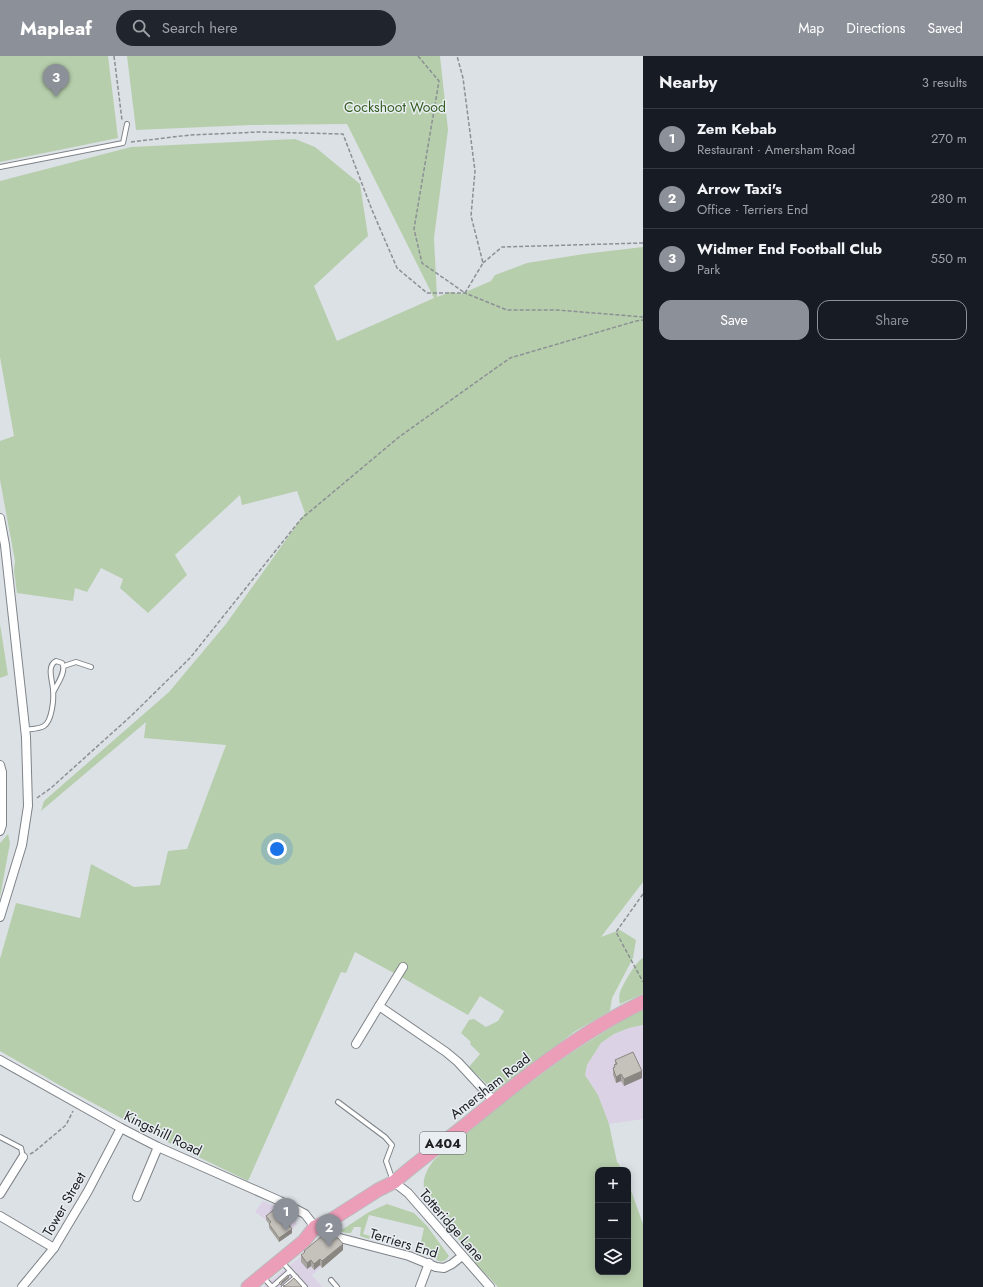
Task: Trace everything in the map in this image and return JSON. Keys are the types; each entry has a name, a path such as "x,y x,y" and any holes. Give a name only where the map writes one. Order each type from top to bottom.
{"main road":[{"name":"Amersham Road","path":"248,1287 304,1240 315,1226 331,1220 378,1190 394,1182 494,1102 563,1050 615,1016 643,1002"}],"street":[{"path":"0,518 5,545 25,730 28,806 22,845 0,917"},
{"path":"0,766 2,772 2,825 0,830"},
{"path":"356,1044 403,966"},
{"path":"379,1006 446,1052 458,1062 494,1102"},
{"name":"Kingshill Road","path":"0,1060 120,1128 158,1147 280,1201 304,1214 315,1226"},
{"name":"Tower Street","path":"22,1287 54,1248 88,1191 120,1128"},
{"path":"136,1197 158,1147"},
{"path":"1,1189 23,1158"},
{"name":"Totteridge Lane","path":"394,1182 408,1193 490,1287"},
{"path":"0,1216 54,1248"},
{"name":"Terriers End","path":"336,1237 404,1255 436,1267 444,1268 462,1256"},
{"path":"420,1287 428,1263"}],"lane":[{"path":"0,167 123,143 127,124"},
{"path":"25,730 41,727 48,722 51,716 54,691 51,666 53,662 56,661 62,663 64,666"},
{"path":"64,666 76,662 91,667"},
{"path":"54,691 64,670 64,666"},
{"path":"338,1102 385,1137 392,1145 386,1161 394,1182"},
{"path":"0,1137 21,1148 23,1158"},
{"path":"280,1260 296,1277 302,1286"},
{"path":"262,1276 272,1287 290,1271"},
{"path":"284,1287 296,1277"},
{"path":"331,1280 337,1287"}],"path":[{"path":"114,56 122,121 127,124"},
{"path":"418,56 439,81 414,229 422,263 465,293 507,310 557,310 643,317"},
{"path":"457,56 463,78 475,171 471,216 483,263"},
{"path":"123,143 190,135 259,132 343,134 372,210 397,268 427,293 465,293"},
{"path":"465,293 483,263 502,247 643,243"},
{"path":"28,806 51,788 120,726 190,658 301,519 398,437 510,358 643,320"},
{"path":"643,894 616,932 643,982"},
{"path":"23,1158 34,1152 66,1125 77,1103"}],"shaded area":[{"path":"643,1025 643,1119 609,1124 598,1095 585,1075 587,1065 601,1043 614,1034 629,1028"},
{"path":"263,1201 289,1212 295,1218 297,1225 283,1237 268,1221 255,1212"},
{"path":"322,1239 345,1246 312,1275 322,1287 263,1287"}],"green space":[{"path":"0,56 108,56 118,138 0,162"},
{"name":"Cockshoot Wood","path":"127,56 440,56 448,130 434,238 437,297 450,292 461,294 491,281 495,275 527,263 643,247 643,882 601,937 620,930 636,940 633,958 612,998 610,1011 574,1032 495,1092 469,1067 480,1054 470,1044 471,1042 461,1033 469,1020 474,1019 486,1027 498,1021 504,1011 480,996 468,1015 355,952 346,973 341,972 248,1181 155,1136 61,1086 0,1051 0,959 16,903 80,918 91,864 134,887 160,885 168,851 187,849 226,745 144,738 146,722 41,811 44,801 169,692 226,624 305,513 297,491 242,505 240,495 175,555 187,575 148,613 120,588 123,579 101,568 87,592 75,588 73,601 17,593 14,571 15,561 0,480 0,441 14,436 0,357 0,181 131,147 295,139 315,147 360,184 368,236 314,286 337,341 434,298 347,124 251,125 136,130"},
{"path":"0,624 8,675 0,678"},
{"path":"8,834 10,843 0,897 0,843"},
{"path":"643,958 643,994 620,1004 619,998 624,984 633,968"},
{"path":"643,1010 643,1025 629,1028 614,1034 601,1043 587,1065 585,1075 598,1095 609,1124 617,1162 621,1167 595,1167 595,1275 631,1275 631,1190 643,1224 643,1287 498,1287 477,1265 425,1192 424,1179 427,1171 434,1160 532,1081 572,1052 623,1020"},
{"path":"387,1204 414,1213 427,1226 449,1256 444,1261 439,1261 419,1251 424,1228 369,1215 363,1234 370,1236 369,1239 360,1236 361,1227 354,1227 351,1233 340,1231 369,1212"}],"building":[{"path":"633,1052 642,1071 624,1079 621,1074 616,1077 613,1068 615,1067 614,1065 617,1064 615,1060"},
{"path":"276,1208 292,1229 279,1238 269,1224 271,1222 266,1216"},
{"path":"322,1236 338,1238 343,1244 322,1261 320,1259 314,1264 311,1260 307,1263 301,1255"},
{"path":"288,1275 289,1276 282,1282 281,1285 279,1283"},
{"path":"294,1278 302,1287 283,1286 286,1285"}],"place":[{"name":"Widmer End Football Club","path":"56,97"},
{"name":"Zem Kebab","path":"286,1231"},
{"name":"Arrow Taxi's","path":"329,1247"}]}
